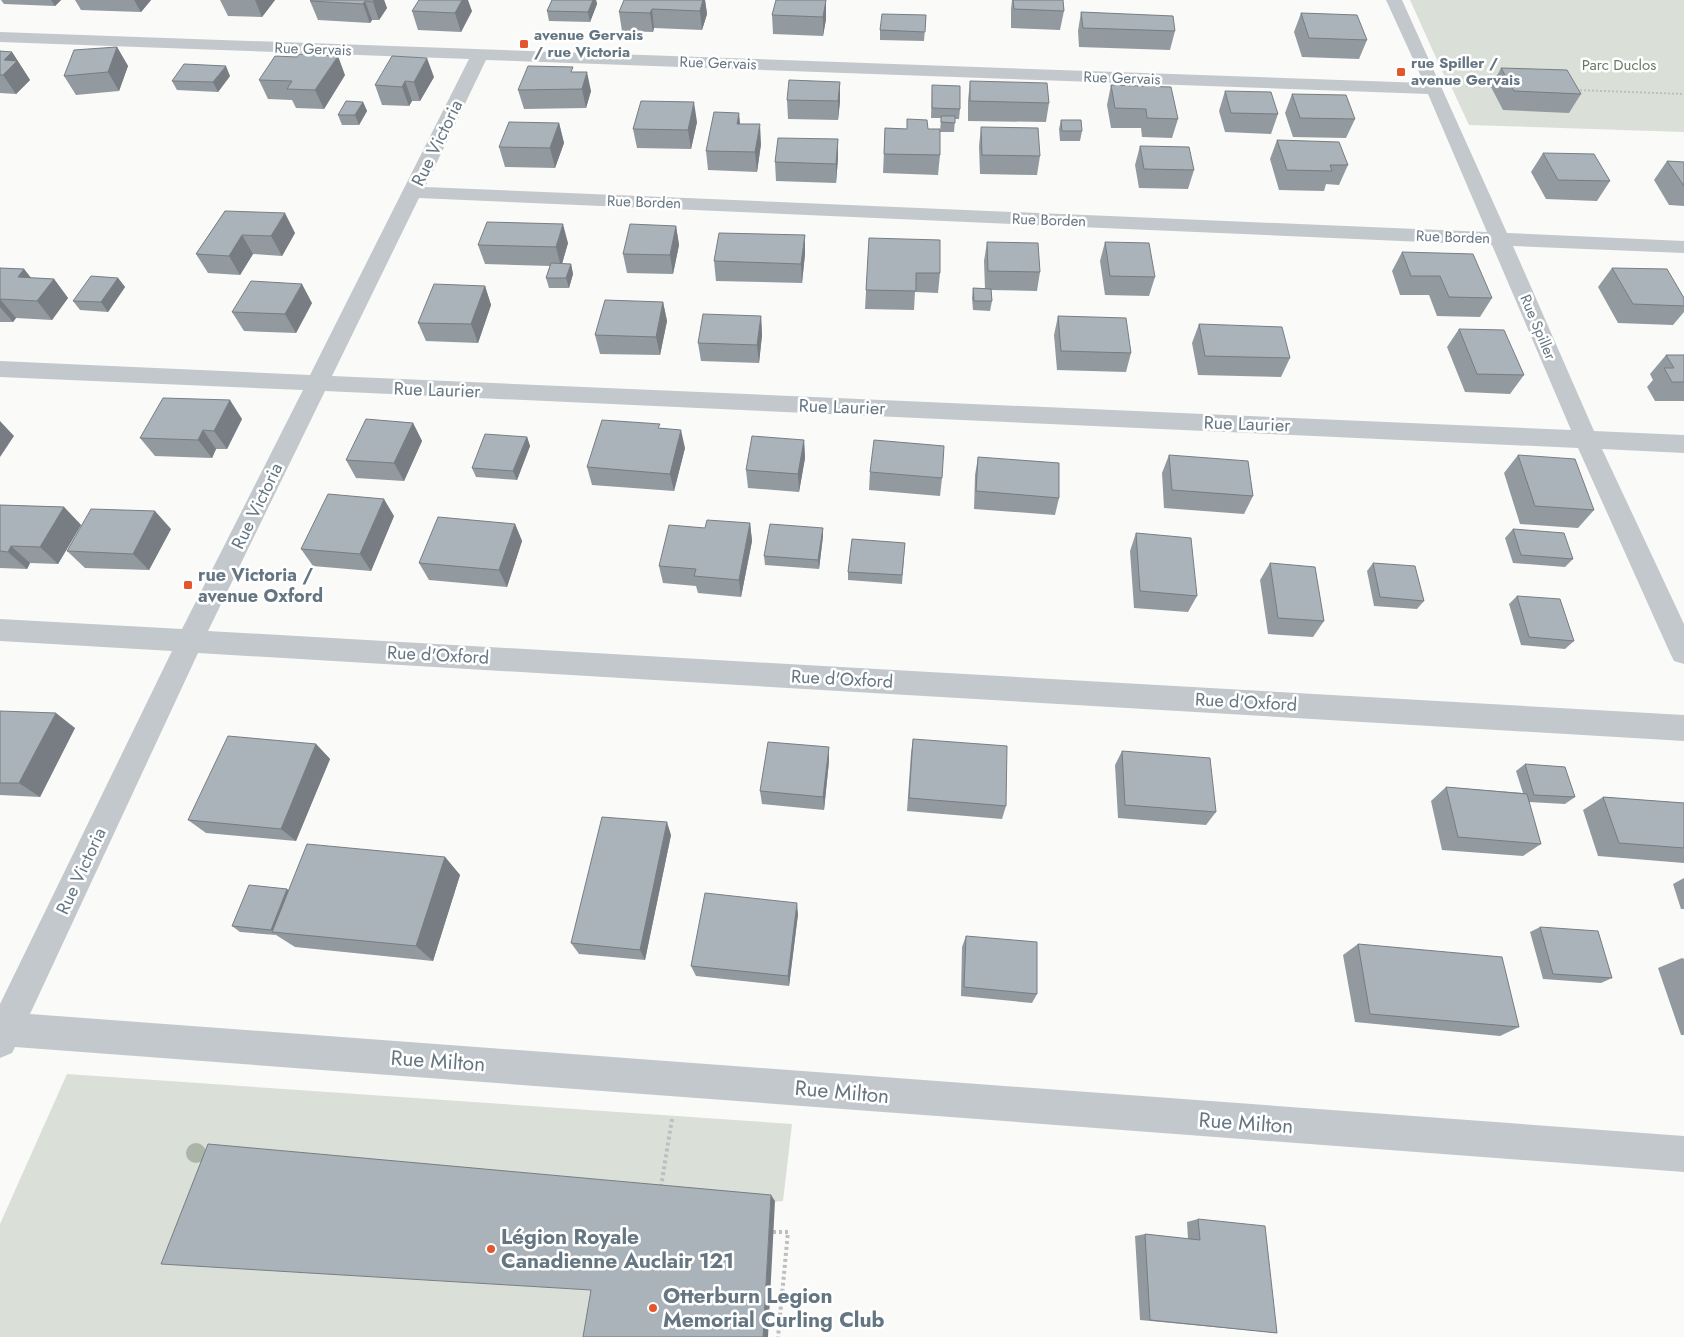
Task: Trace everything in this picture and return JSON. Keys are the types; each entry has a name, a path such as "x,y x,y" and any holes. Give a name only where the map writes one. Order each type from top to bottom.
{"street":[{"name":"Rue Spiller","path":"1394,0 1434,86 1586,439 1684,653"},
{"name":"Rue Gervais","path":"0,38 1434,86"},
{"name":"Rue Victoria","path":"2,1033 190,641 316,384 414,192 480,55"},
{"name":"Rue Borden","path":"414,192 1684,247"},
{"name":"Rue Laurier","path":"0,369 1684,444"},
{"name":"Rue d'Oxford","path":"0,630 1684,728"},
{"name":"Rue Milton","path":"2,1033 678,1079 1684,1154"}],"path":[{"path":"1434,86 1500,87"},
{"path":"1575,90 1684,94"},
{"path":"660,1191 678,1079"},
{"path":"773,1232 788,1232 778,1337"}],"green space":[{"name":"Parc Duclos","path":"1410,0 1684,0 1684,132 1469,125 1449,82 1447,82"},
{"path":"67,1074 792,1124 783,1201 203,1266 606,1291 599,1337 0,1337 0,1224"}],"building":[{"path":"311,0 374,0 373,2 365,1 363,4"},
{"path":"419,0 462,0 455,13 412,11"},
{"path":"552,0 593,0 588,12 547,11"},
{"path":"624,0 703,0 700,11 652,9 650,13 619,12"},
{"path":"776,0 826,0 823,17 772,15"},
{"path":"1013,0 1063,0 1064,11 1014,9"},
{"path":"1081,12 1173,16 1175,31 1083,28"},
{"path":"1301,13 1357,15 1367,40 1309,38"},
{"path":"882,14 926,15 925,32 880,30"},
{"path":"117,47 108,72 64,76 74,50"},
{"path":"0,51 12,52 4,60 17,61 3,75 0,75"},
{"path":"299,54 338,56 315,90 287,89 292,81 259,80 275,56 297,57"},
{"path":"392,56 427,58 414,82 405,81 402,87 375,85"},
{"path":"184,64 226,66 213,82 172,81"},
{"path":"528,66 573,67 571,72 587,72 582,89 518,90"},
{"path":"1501,68 1567,70 1581,94 1514,91"},
{"path":"789,80 840,82 838,101 787,100"},
{"path":"970,81 1047,83 1049,103 970,101"},
{"path":"932,85 960,86 960,109 932,108"},
{"path":"1111,85 1171,87 1178,119 1147,118 1146,109 1115,108"},
{"path":"1225,91 1271,92 1278,114 1231,113"},
{"path":"1292,94 1346,95 1355,119 1300,118"},
{"path":"346,101 363,102 355,115 338,115"},
{"path":"641,101 694,102 688,130 633,129"},
{"path":"714,112 739,113 737,124 760,124 755,152 706,151"},
{"path":"941,116 955,116 955,123 941,122"},
{"path":"907,119 927,120 928,129 940,129 940,155 884,154 885,128 907,129"},
{"path":"1061,120 1081,120 1082,131 1062,131"},
{"path":"509,122 559,123 550,148 499,147"},
{"path":"981,127 1038,128 1040,156 982,155"},
{"path":"778,138 838,139 836,164 775,162"},
{"path":"1277,140 1339,142 1348,165 1330,165 1332,171 1287,170"},
{"path":"1140,146 1189,147 1194,170 1144,169"},
{"path":"1543,153 1594,154 1610,181 1558,180"},
{"path":"1667,161 1684,162 1684,186"},
{"path":"225,211 285,213 271,236 242,235 229,256 196,254"},
{"path":"487,222 563,224 556,247 478,245"},
{"path":"630,224 676,226 670,255 623,254"},
{"path":"719,233 805,235 801,264 714,261"},
{"path":"869,238 940,240 940,273 916,273 916,291 866,290"},
{"path":"987,242 1038,243 1040,272 988,271"},
{"path":"1105,242 1149,243 1155,277 1110,276"},
{"path":"1402,252 1473,254 1492,298 1449,297 1440,276 1411,276"},
{"path":"551,263 571,264 566,278 546,278"},
{"path":"0,268 24,269 18,277 54,279 37,301 0,299"},
{"path":"1612,268 1667,269 1684,298 1684,306 1633,304"},
{"path":"91,276 118,278 101,302 73,301"},
{"path":"251,281 302,284 285,314 232,312"},
{"path":"434,284 485,286 471,324 418,323"},
{"path":"973,288 991,289 992,301 974,301"},
{"path":"605,300 663,302 656,337 595,335"},
{"path":"703,314 761,316 757,345 698,343"},
{"path":"1058,316 1126,318 1131,353 1061,351"},
{"path":"1199,324 1282,327 1290,358 1205,356"},
{"path":"1459,329 1504,330 1524,375 1477,374"},
{"path":"1666,355 1684,355 1684,382 1672,382 1664,368 1674,368"},
{"path":"163,398 230,400 214,431 203,430 198,440 140,438"},
{"path":"366,419 413,423 394,463 346,460"},
{"path":"602,420 660,424 658,428 681,430 670,474 587,467"},
{"path":"485,434 527,437 513,471 472,468"},
{"path":"752,436 804,440 798,474 746,470"},
{"path":"874,440 944,446 942,478 870,472"},
{"path":"1169,455 1248,461 1253,496 1172,490"},
{"path":"1518,455 1575,459 1594,510 1535,506"},
{"path":"978,457 1059,463 1059,498 976,491"},
{"path":"328,494 384,499 360,554 301,549"},
{"path":"0,505 64,507 40,547 11,546 8,552 0,551"},
{"path":"91,509 155,511 133,554 67,551"},
{"path":"438,517 515,524 499,570 419,563"},
{"path":"707,520 750,523 739,580 694,576 696,569 659,566 669,525 705,528"},
{"path":"770,524 823,528 818,560 764,556"},
{"path":"1513,529 1564,533 1573,559 1521,555"},
{"path":"1136,533 1191,538 1197,596 1140,591"},
{"path":"852,539 905,543 902,575 848,572"},
{"path":"1270,563 1315,567 1324,621 1278,618"},
{"path":"1373,563 1415,566 1424,601 1380,597"},
{"path":"1517,596 1560,599 1574,641 1529,637"},
{"path":"0,711 56,713 19,783 0,783"},
{"path":"228,736 316,744 281,829 188,820"},
{"path":"913,739 1007,746 1006,806 909,798"},
{"path":"768,742 829,747 823,797 760,791"},
{"path":"1122,751 1210,758 1216,812 1125,805"},
{"path":"1525,764 1565,767 1575,797 1534,795"},
{"path":"1446,787 1527,794 1541,844 1458,837"},
{"path":"1603,797 1684,803 1684,848 1619,843"},
{"path":"602,817 667,822 640,950 571,943"},
{"path":"307,844 445,857 416,946 272,932"},
{"path":"249,885 287,889 271,930 232,926"},
{"path":"705,893 797,903 788,976 691,966"},
{"path":"1540,927 1598,931 1612,978 1553,974"},
{"path":"966,936 1037,942 1037,994 964,987"},
{"path":"1358,944 1502,957 1519,1027 1370,1014"},
{"name":"Légion Royale Canadienne Auclair 121","path":"208,1144 771,1195 763,1337 583,1337 591,1290 161,1264"},
{"path":"1198,1219 1265,1226 1277,1333 1150,1320 1145,1234 1200,1240"}],"place":[{"name":"avenue Gervais / rue Victoria","path":"524,44"},
{"name":"rue Spiller / avenue Gervais","path":"1401,72"},
{"name":"rue Victoria / avenue Oxford","path":"188,585"},
{"name":"Légion Royale Canadienne Auclair 121","path":"491,1249"},
{"name":"Otterburn Legion Memorial Curling Club","path":"653,1308"}]}
